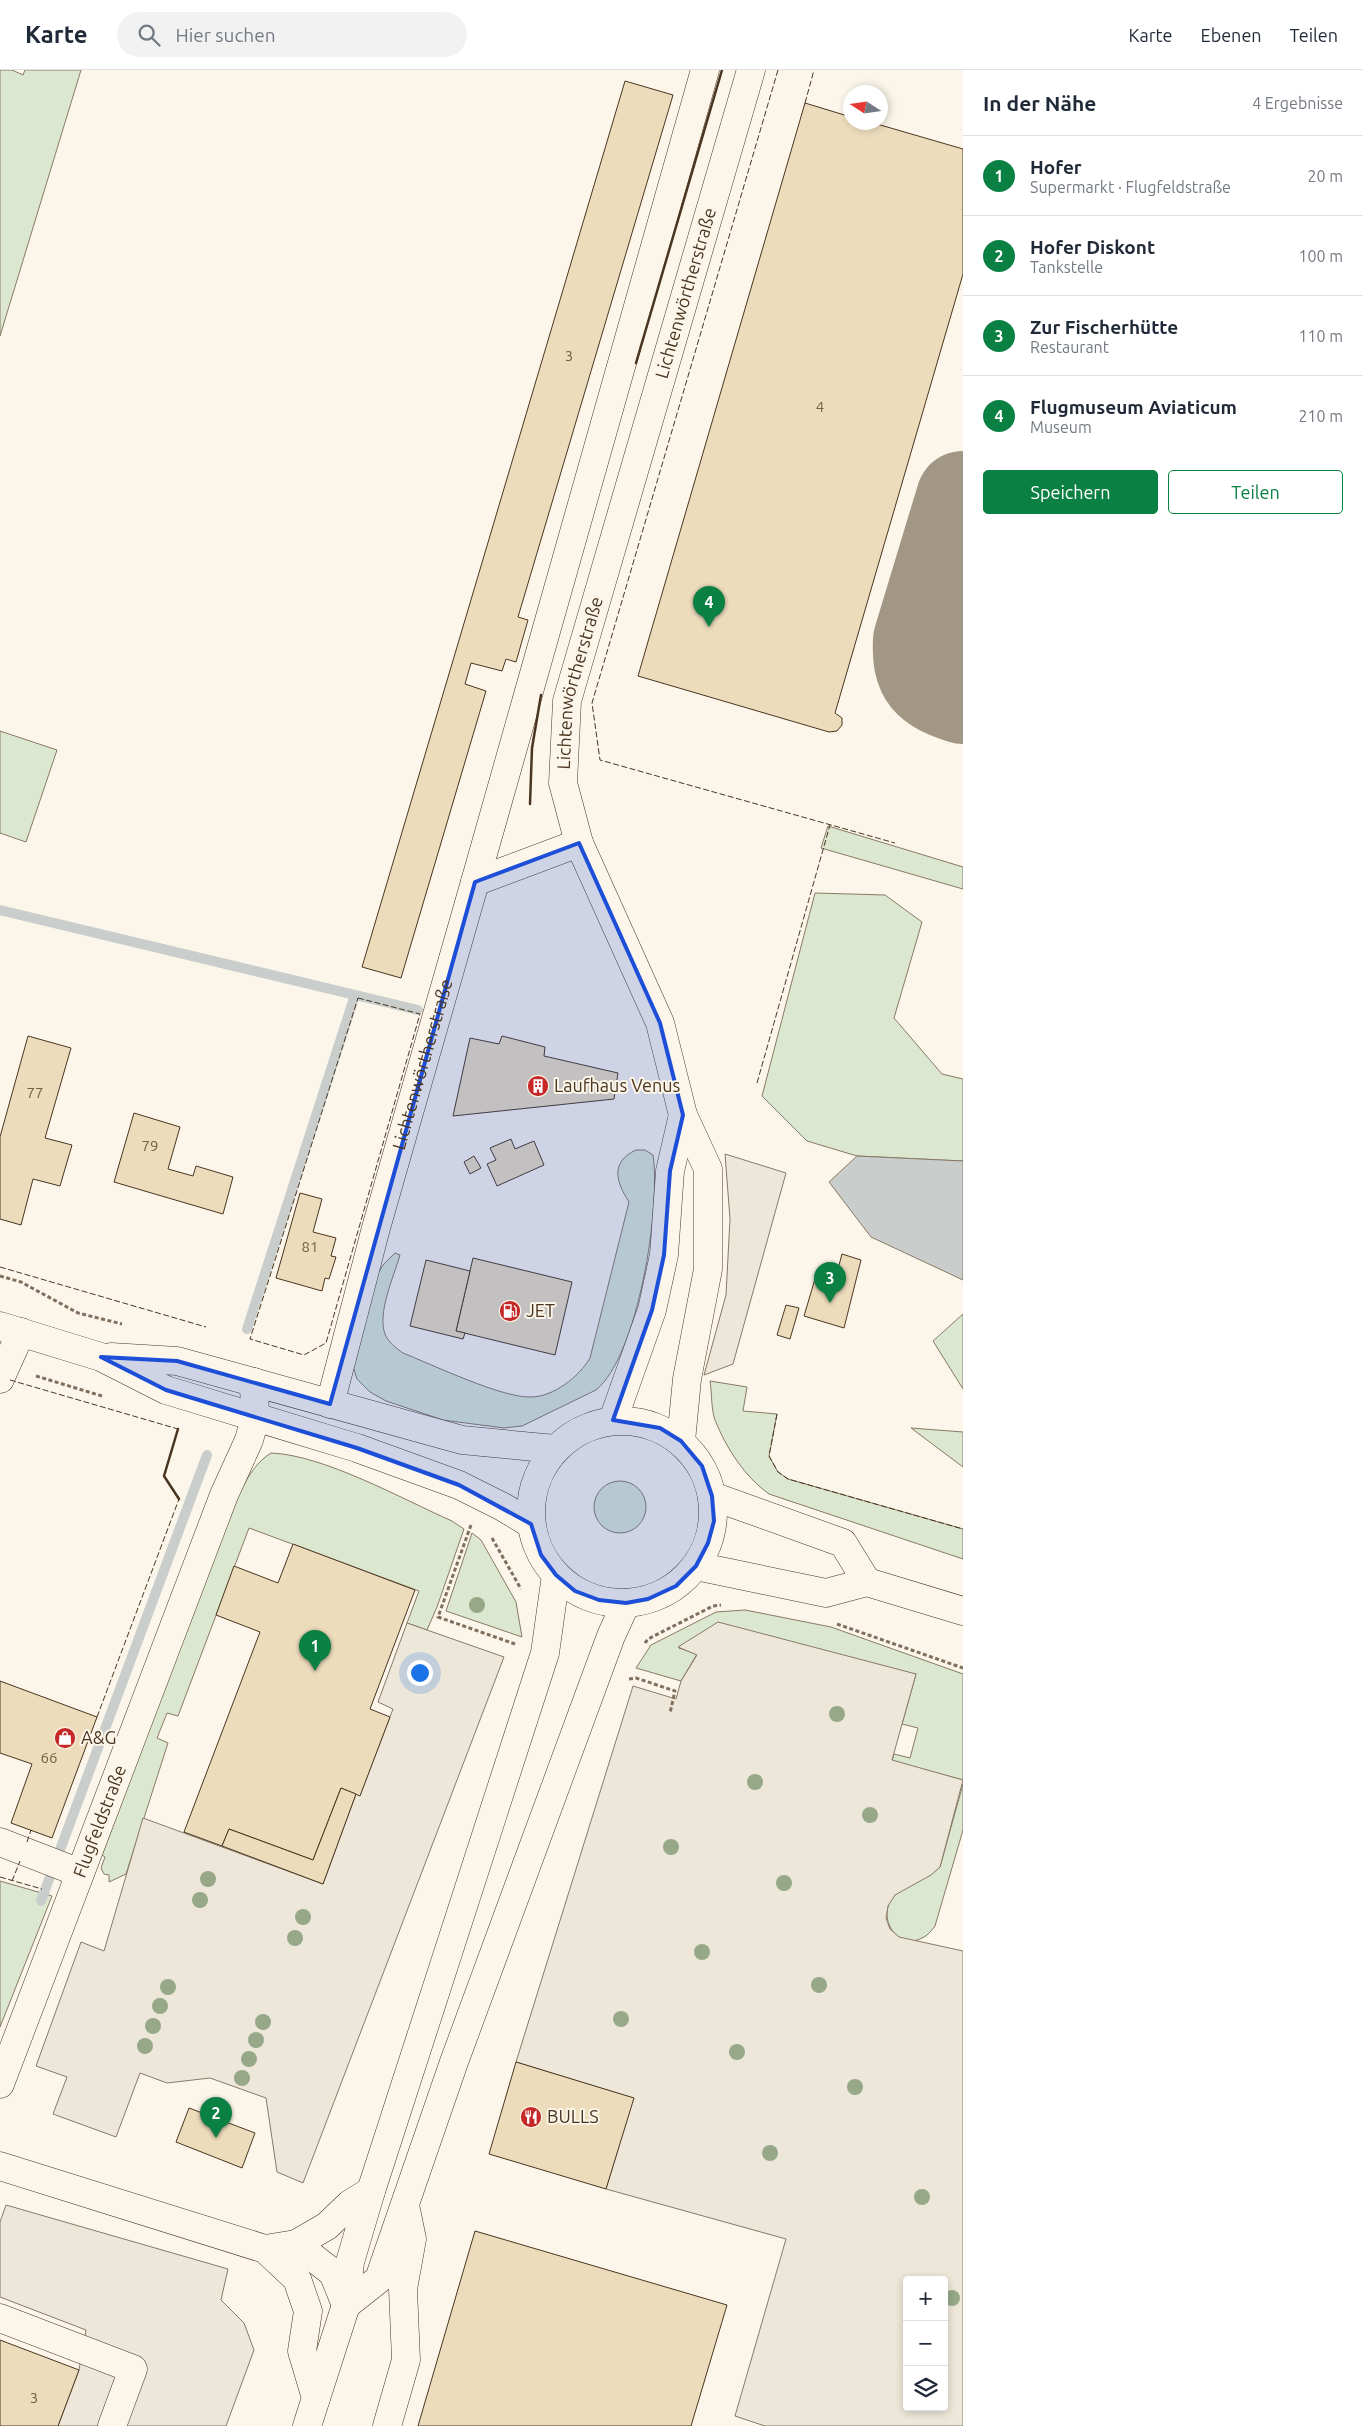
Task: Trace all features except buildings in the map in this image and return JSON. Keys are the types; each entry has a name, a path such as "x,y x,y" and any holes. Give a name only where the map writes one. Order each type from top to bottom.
{"main road":[{"name":"Lichtenwörtherstraße","path":"330,1404 376,1228 705,70"},
{"name":"Lichtenwörtherstraße","path":"681,1441 687,1379 708,1269 708,1169 683,1115 660,1023 579,843 563,783 568,701 751,70"},
{"path":"475,882 579,843"},
{"path":"613,1420 652,1310 664,1255 670,1171 683,1115"},
{"path":"3,1373 10,1329 101,1356 166,1390 357,1448 459,1485 503,1507 531,1524"},
{"path":"101,1356 177,1361 462,1440 555,1449"},
{"path":"254,1382 256,1418"},
{"name":"Flugfeldstraße","path":"0,2084 66,1874 224,1495 249,1440 256,1418"},
{"path":"613,1420 637,1421 660,1428 681,1441 702,1466 712,1496 714,1521 708,1543 696,1566 676,1586 648,1599 626,1604 599,1600 575,1591 556,1575 541,1555 531,1524 532,1497 537,1480 540,1471 555,1449 580,1430 613,1420"},
{"path":"712,1496 843,1542 867,1582"},
{"path":"696,1566 826,1593 867,1582 963,1611"},
{"path":"307,2426 346,2305 350,2262 371,2191 545,1654 556,1575"},
{"path":"346,2305 379,2279 458,2053 611,1636 626,1604"},
{"path":"0,1842 66,1874"},
{"path":"0,2166 265,2249 297,2279 308,2311 302,2351 316,2398"},
{"path":"265,2249 296,2244 327,2226 350,2204 371,2191"},
{"path":"387,2426 406,2360 403,2289 412,2239 405,2204"},
{"path":"296,2244 333,2273 346,2305"},
{"path":"0,2318 133,2369 112,2426"}],"path":[{"path":"3,1373 109,1398"},
{"path":"473,1520 438,1617 519,1645"},
{"path":"490,1534 526,1598"},
{"path":"643,1645 648,1639 713,1606 729,1604"},
{"path":"833,1622 963,1668"},
{"path":"623,1679 636,1678 675,1691 670,1714"}],"highlighted area":[{"path":"579,843 660,1023 683,1115 670,1171 664,1255 652,1310 613,1420 660,1428 681,1441 702,1466 712,1496 714,1521 708,1543 696,1566 676,1586 648,1599 626,1603 599,1600 575,1591 556,1575 541,1555 531,1524 459,1485 357,1448 166,1390 101,1357 177,1361 330,1404 475,882"}],"green space":[{"path":"0,70 12,70 23,75 25,70 81,70 0,336"},
{"path":"0,731 57,750 26,842 0,833"},
{"path":"828,826 963,867 963,889 821,848"},
{"path":"815,893 885,895 922,922 894,1018 942,1074 963,1079 963,1161 857,1156 807,1141 762,1096"},
{"path":"636,1150 645,1150 653,1155 655,1179 650,1244 635,1315 624,1346 611,1372 596,1390 522,1426 504,1428 443,1420 386,1401 370,1392 357,1379 353,1366 376,1277 383,1265 395,1253 400,1255 385,1305 383,1325 388,1340 395,1347 403,1353 486,1387 518,1396 531,1397 548,1394 565,1385 590,1358 629,1202 619,1180 619,1166 622,1160"},
{"path":"963,1314 963,1389 933,1341"},
{"path":"710,1381 747,1387 743,1411 777,1414 769,1456 778,1472 788,1479 963,1529 963,1559 769,1494 744,1470 719,1431 712,1406"},
{"path":"911,1428 963,1432 963,1467"},
{"path":"271,1453 315,1461 338,1470 387,1490 452,1521 464,1529 437,1607 427,1630 407,1623 419,1591 249,1528 178,1716 167,1713 157,1738 168,1743 126,1874 109,1882 109,1875 104,1874 101,1868 105,1857 102,1855 227,1521 250,1475 256,1466"},
{"path":"615,1481 625,1481 639,1488 646,1502 646,1512 639,1526 625,1533 615,1533 605,1529 598,1522 594,1512 594,1502 598,1492 605,1485"},
{"path":"472,1533 481,1540 516,1602 522,1637 446,1611"},
{"path":"745,1610 831,1627 963,1674 963,1780 892,1761 894,1754 910,1758 918,1728 902,1724 916,1674 679,1648 697,1654 681,1681 636,1668 651,1645 716,1612"},
{"path":"963,1784 963,1830 935,1926 924,1937 914,1941 898,1937 888,1922 889,1904 898,1892 940,1867"},
{"path":"0,1881 52,1896 0,2027"}],"shaded area":[{"path":"725,1154 786,1173 733,1364 704,1375 726,1295 730,1219"},
{"path":"857,1156 963,1161 963,1280 871,1237 829,1182"},
{"path":"718,1622 916,1674 892,1760 963,1780 940,1867 931,1875 895,1895 888,1906 886,1918 890,1929 899,1937 963,1951 963,2426 765,2426 735,2416 786,2239 606,2189 633,2098 516,2062 633,1686 676,1699 681,1681 697,1655 678,1647"},
{"path":"407,1623 504,1657 303,2183 277,2172 266,2098 210,2078 167,2083 140,2073 116,2137 53,2114 67,2077 36,2066 81,1942 104,1951 143,1818 323,1884 356,1794 360,1795 393,1709 378,1702"},
{"path":"6,2205 228,2269 221,2300 244,2323 254,2350 226,2426 58,2426 79,2370 86,2330 0,2297 0,2222"}],"waterway":[{"path":"0,910 418,1010"},
{"path":"247,1329 355,995"},
{"path":"41,1901 207,1455"}],"taxiway":[{"path":"963,498 920,640 921,663 928,678 942,689 963,697"}],"fence":[{"path":"778,70 592,703 600,760 895,843"},
{"path":"805,103 814,70"},
{"path":"757,1083 830,825"},
{"path":"358,998 420,1014 326,1343 304,1355 250,1339 358,998"},
{"path":"0,1267 206,1327"},
{"path":"10,1380 178,1429"},
{"path":"777,1414 769,1456 778,1472 788,1479 963,1529"},
{"path":"97,1717 179,1499"},
{"path":"27,1842 31,1830"},
{"path":"12,1881 20,1861"},
{"path":"0,1877 42,1889"}],"wall":[{"path":"636,363 722,70"},
{"path":"530,804 532,748 541,695"},
{"path":"178,1429 164,1476 179,1499"}],"place":[{"name":"Flugmuseum Aviaticum","path":"709,627"},
{"name":"Laufhaus Venus","path":"538,1086"},
{"name":"Zur Fischerhütte","path":"830,1303"},
{"name":"JET","path":"510,1311"},
{"name":"Hofer","path":"315,1671"},
{"name":"A&G","path":"65,1738"},
{"name":"BULLS","path":"531,2117"},
{"name":"Hofer Diskont","path":"216,2138"}]}
